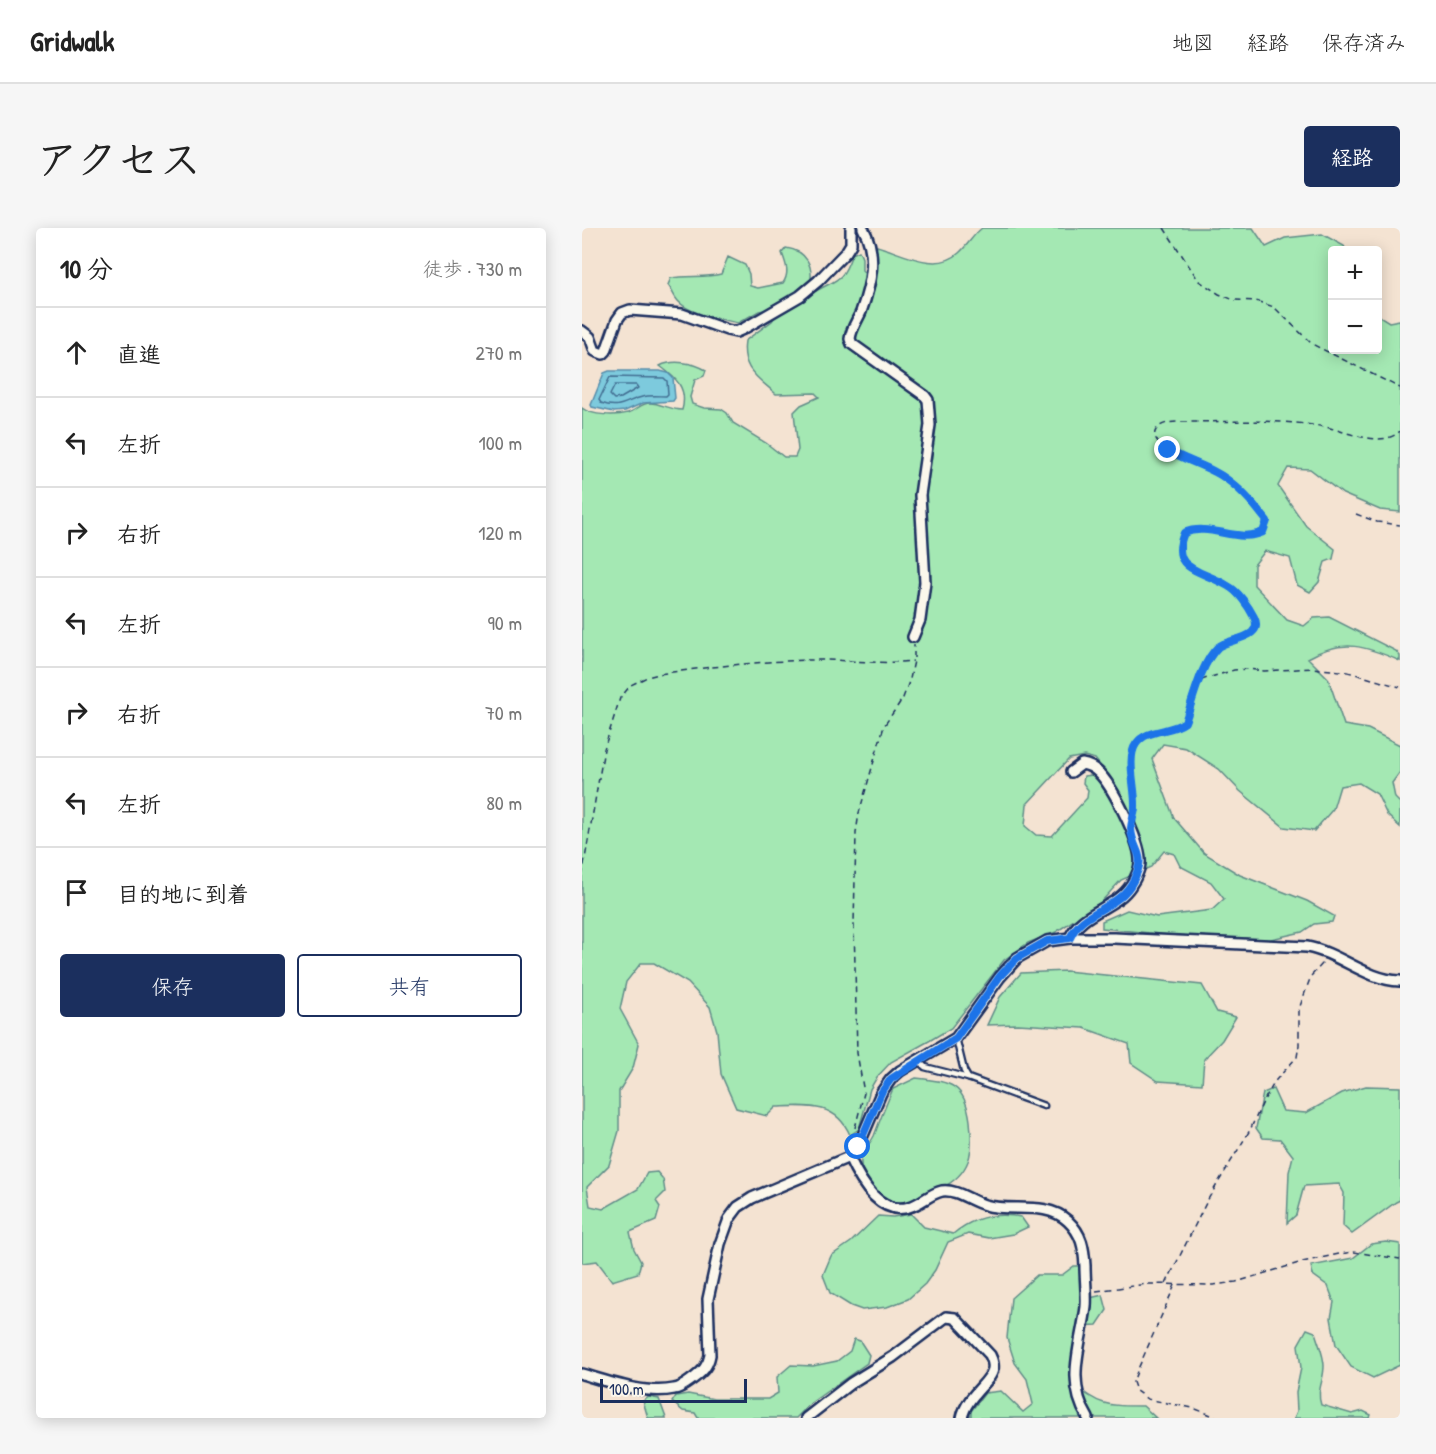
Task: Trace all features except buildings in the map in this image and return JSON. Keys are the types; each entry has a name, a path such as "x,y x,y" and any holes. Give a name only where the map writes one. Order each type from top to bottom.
{"street":[{"path":"582,331 590,336 595,351 599,354 606,351 617,320 622,313 630,310 682,314 736,332 800,296 818,281 851,244 851,228"},
{"path":"863,228 871,247 872,272 850,339 852,344 891,374 925,396 929,407 929,438 920,495 925,582 920,620 914,637"},
{"path":"1070,938 1073,930 1088,916 1119,898 1131,885 1140,859 1131,829 1115,796 1099,773 1089,765 1082,764 1071,772"},
{"path":"582,1374 624,1386 661,1390 683,1386 702,1372 708,1364 710,1355 708,1299 720,1244 729,1220 738,1206 849,1157 858,1147 881,1093 891,1079 900,1071 956,1038 1000,976 1017,958 1047,941 1070,938 1114,938 1307,947 1320,949 1373,976 1400,981"},
{"path":"849,1157 856,1172 877,1200 890,1208 911,1207 943,1191 953,1192 993,1207 1036,1208 1058,1214 1067,1221 1082,1242 1086,1307 1076,1353 1076,1368 1079,1399 1088,1418"},
{"path":"806,1418 851,1383 893,1357 946,1317 955,1318 990,1355 993,1362 990,1377 967,1404 962,1418"}],"lane":[{"path":"956,1038 964,1071 968,1078"},
{"path":"919,1061 925,1067 968,1078 1044,1106"}],"path":[{"path":"1164,228 1199,281 1219,294 1234,300 1256,301 1274,307 1312,344 1400,388"},
{"path":"1131,829 1135,807 1131,760 1136,744 1142,738 1179,727 1185,722 1204,670 1219,647 1233,639 1248,637 1254,632 1256,624 1254,617 1231,587 1185,565 1180,558 1179,545 1184,533 1201,529 1244,537 1256,536 1263,532 1267,521 1241,491 1229,481 1216,472 1184,460 1156,442 1154,435 1156,430 1163,424 1177,422 1259,421 1299,422 1370,438 1397,435 1400,431"},
{"path":"1356,514 1377,522 1400,525"},
{"path":"854,1133 864,1093 857,1053 854,924 856,833 859,813 884,726 903,698 914,661 914,637"},
{"path":"582,876 604,749 620,698 631,685 647,676 690,670 811,660 894,663 914,661"},
{"path":"1200,680 1234,670 1313,668 1348,672 1400,687"},
{"path":"1166,1284 1207,1201 1250,1130 1264,1100 1276,1080 1297,1057 1299,1009 1311,976 1330,954"},
{"path":"1086,1293 1147,1284 1213,1285 1236,1282 1302,1262 1354,1252 1400,1259"},
{"path":"1175,1284 1133,1382 1136,1391 1147,1399 1193,1408 1219,1418"}],"green space":[{"path":"982,228 1253,228 1266,247 1285,238 1322,234 1344,246 1328,246 1328,354 1382,354 1382,318 1389,322 1400,320 1400,512 1380,510 1343,494 1310,469 1288,468 1278,486 1306,526 1335,549 1333,559 1325,562 1319,582 1310,592 1297,585 1290,558 1265,551 1254,565 1254,585 1287,620 1304,626 1314,618 1329,617 1396,651 1400,656 1400,661 1365,648 1344,646 1332,648 1308,658 1328,678 1344,725 1368,729 1400,745 1400,772 1392,783 1395,798 1400,803 1400,827 1387,815 1377,794 1359,783 1340,786 1333,809 1314,831 1284,827 1240,791 1219,769 1186,748 1163,744 1152,759 1174,818 1204,853 1240,875 1307,901 1334,916 1332,922 1314,924 1302,932 1271,939 1217,940 1102,928 1102,921 1127,910 1157,917 1212,910 1224,899 1211,882 1180,866 1174,854 1164,851 1151,867 1121,880 1100,903 1056,932 1028,943 1004,960 951,1028 891,1062 877,1077 870,1089 859,1129 850,1135 837,1117 819,1108 776,1107 767,1116 736,1108 721,1074 717,1031 710,1007 688,983 654,963 641,963 626,982 620,1009 639,1044 633,1068 619,1091 619,1131 609,1165 587,1187 590,1206 603,1209 638,1189 647,1173 657,1172 663,1179 665,1192 656,1201 660,1207 656,1221 630,1232 634,1249 641,1262 638,1273 612,1281 597,1261 582,1263 582,408 604,415 631,412 650,403 682,410 683,396 679,384 660,366 677,362 696,365 706,370 704,376 695,380 690,397 692,404 704,408 721,409 727,413 733,423 784,457 795,457 798,450 794,412 801,405 819,397 815,393 776,394 752,372 745,359 745,341 772,321 776,315 771,309 759,311 738,323 698,313 683,306 677,299 668,285 671,278 721,274 728,257 745,265 749,274 750,286 758,288 783,283 787,272 782,253 786,248 804,256 810,266 810,286 816,291 839,278 852,254 859,251 862,258 862,270 868,277 874,269 877,246 929,262 950,259 959,253","holes":["1084,756 1095,759 1108,775 1107,783 1093,775 1084,776 1083,783 1088,790 1087,798 1052,836 1036,835 1025,826 1027,804 1069,759"]},
{"path":"1066,971 1202,985 1217,1012 1236,1017 1222,1040 1204,1059 1202,1084 1158,1081 1131,1063 1129,1044 1084,1028 1018,1024 987,1025 1000,997 1021,973"},
{"path":"916,1078 947,1083 960,1092 968,1108 971,1149 966,1165 956,1179 910,1201 897,1203 889,1201 874,1190 864,1175 861,1160 874,1136 893,1089"},
{"path":"1366,1086 1400,1087 1400,1200 1352,1234 1343,1226 1344,1193 1339,1184 1304,1186 1296,1215 1287,1223 1289,1172 1293,1156 1280,1139 1263,1138 1256,1128 1263,1093 1273,1089 1283,1111 1306,1113 1342,1093"},
{"path":"911,1214 924,1227 953,1234 968,1223 985,1217 1002,1215 1021,1217 1028,1227 1013,1234 989,1238 968,1234 948,1242 935,1270 925,1284 908,1299 887,1307 862,1310 830,1293 823,1275 831,1256 851,1242 878,1216 893,1217"},
{"path":"1386,1242 1400,1244 1400,1365 1373,1378 1351,1367 1336,1345 1331,1318 1334,1302 1328,1286 1313,1275 1311,1266 1353,1258 1371,1244"},
{"path":"1074,1266 1080,1266 1083,1294 1090,1298 1103,1295 1107,1310 1097,1325 1079,1326 1072,1354 1071,1382 1096,1400 1112,1405 1143,1406 1156,1418 971,1418 971,1411 985,1393 1001,1391 1023,1412 1033,1404 1027,1379 1015,1363 1007,1338 1011,1298 1037,1275 1062,1275"},
{"path":"1307,1329 1315,1332 1323,1358 1324,1372 1319,1394 1321,1405 1352,1414 1363,1411 1371,1415 1370,1418 1294,1418 1297,1411 1296,1392 1301,1368 1298,1345"},
{"path":"854,1339 860,1341 869,1355 867,1363 812,1402 796,1418 698,1418 695,1413 683,1411 672,1402 676,1396 688,1394 714,1399 768,1399 778,1393 777,1377 791,1365 813,1366 837,1361 850,1351"},
{"path":"649,1397 659,1399 666,1418 648,1418 643,1401"}],"water":[{"path":"609,371 668,373 673,378 675,398 673,401 643,403 625,411 614,412 592,407 604,373"}],"route":[{"path":"858,1147 881,1093 891,1079 900,1071 956,1038 1000,976 1017,958 1047,941 1070,938 1073,930 1088,916 1119,898 1131,885 1140,859 1131,829 1135,807 1134,774 1131,760 1136,744 1142,738 1179,727 1185,722 1204,670 1213,654 1219,647 1233,639 1248,637 1254,632 1256,624 1254,617 1231,587 1185,565 1180,558 1179,545 1184,533 1191,530 1201,529 1244,537 1256,536 1263,532 1267,521 1241,491 1229,481 1216,472 1184,460 1168,450"}]}
